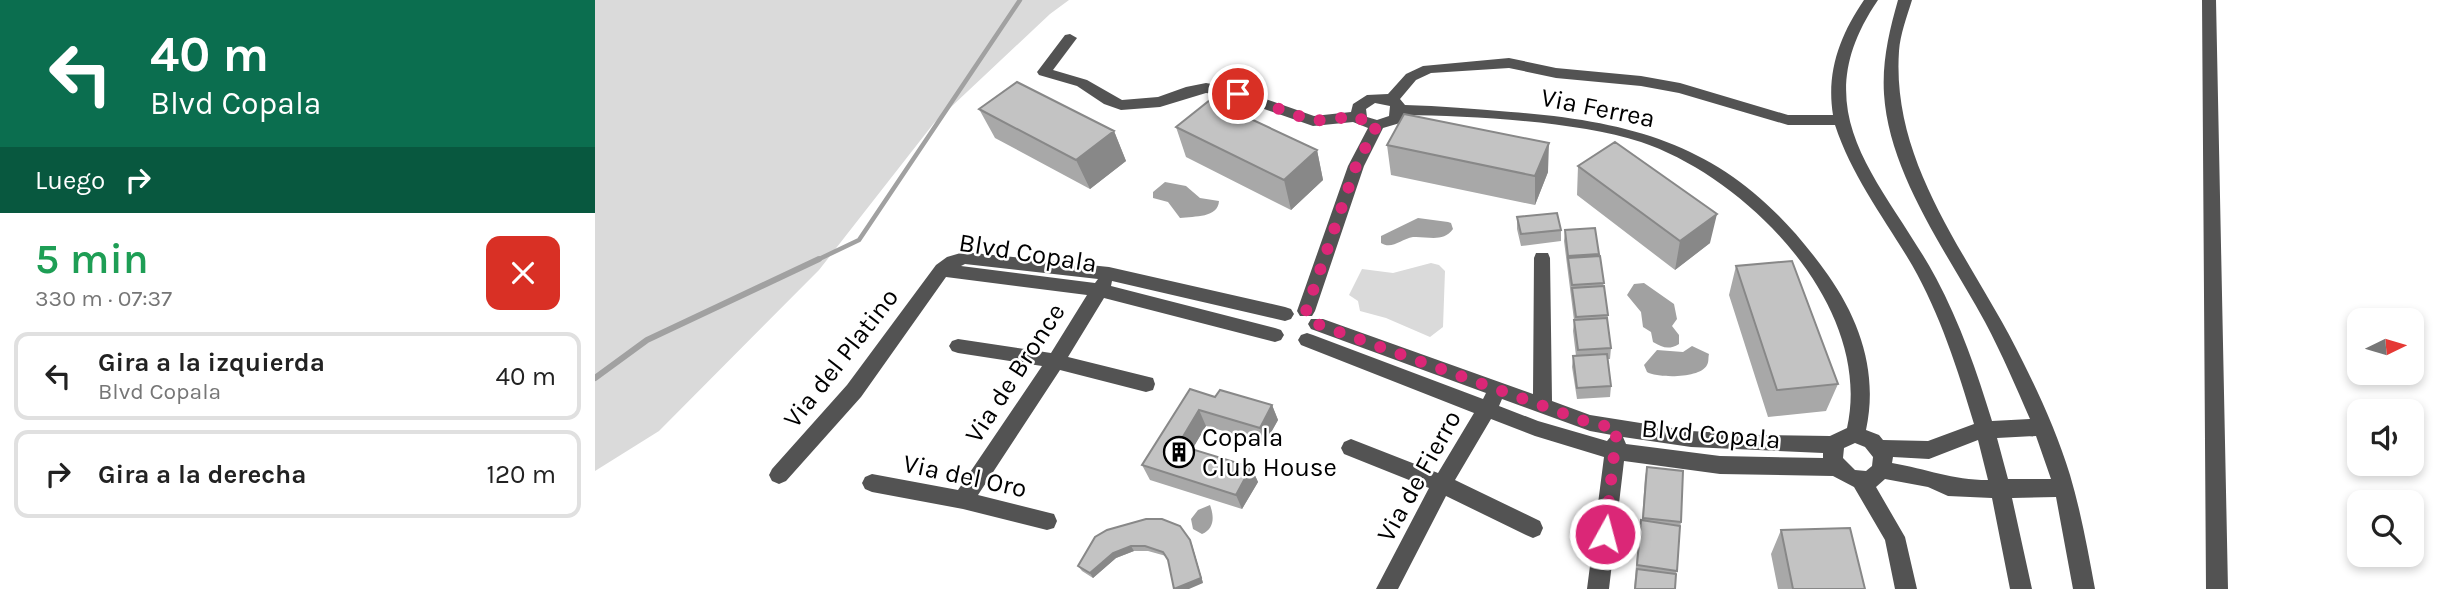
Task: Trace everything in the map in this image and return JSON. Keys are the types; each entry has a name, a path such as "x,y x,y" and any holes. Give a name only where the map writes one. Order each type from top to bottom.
{"street":[{"path":"1871,0 1847,38 1841,61 1838,79 1841,120 1858,166 1907,244 1947,320 1966,365 2001,487 2021,589"},
{"path":"1905,0 1895,25 1889,56 1889,86 1906,160 2012,358 2042,427 2063,488 2084,589"},
{"path":"2209,0 2211,341 2217,589"},
{"path":"1070,38 1044,72 1082,83 1109,101 1121,105 1160,102 1191,90 1206,88 1229,91 1313,121 1358,116"},
{"path":"1358,116 1365,123 1377,125 1395,119 1395,105 1411,77 1428,69 1509,63 1556,73 1641,81 1680,88 1788,120 1841,120"},
{"path":"1358,116 1359,107 1367,100 1379,97 1395,105"},
{"name":"Via Ferrea","path":"1395,105 1593,126 1647,139 1675,150 1716,174 1772,220 1796,246 1837,305 1849,330 1861,377 1862,410 1854,435"},
{"path":"1310,325 1356,166 1377,125"},
{"path":"1542,258 1543,406"},
{"name":"Blvd Copala","path":"942,270 1104,282 1285,314 1486,408 1547,432 1615,451 1720,465 1837,467"},
{"name":"Via del Platino","path":"779,475 824,428 854,391 942,270"},
{"name":"Blvd Copala","path":"1104,282 1275,335 1285,343 1310,325"},
{"name":"Via de Bronce","path":"963,500 1056,362 1104,282"},
{"path":"1275,335 1275,323 1285,314"},
{"name":"Blvd Copala","path":"1310,325 1590,423 1704,440 1834,445"},
{"path":"958,346 1056,362 1146,384"},
{"name":"Via de Fierro","path":"1387,589 1442,484 1486,408 1500,390"},
{"path":"1878,448 1929,450 1985,430 2042,427"},
{"path":"1598,589 1617,428"},
{"path":"1854,435 1864,437 1878,448 1884,463 1882,470 1870,480 1861,481 1844,474 1833,460 1834,445 1839,439 1854,435"},
{"path":"1351,448 1442,484 1533,528"},
{"path":"1882,470 1931,479 1948,487 2063,488"},
{"path":"1861,481 1895,537 1906,589"},
{"name":"Via del Oro","path":"872,483 963,500 1047,521"}],"shaded area":[{"path":"595,0 1069,0 1050,14 934,123 819,270 659,431 595,471"},
{"path":"1165,182 1186,186 1200,198 1219,201 1218,207 1205,215 1180,218 1168,202 1153,198 1153,192"},
{"path":"1418,218 1448,222 1453,229 1445,236 1435,238 1413,237 1393,245 1381,243 1381,236"},
{"path":"1431,263 1439,265 1445,271 1443,327 1430,337 1386,318 1360,311 1358,301 1349,295 1362,269 1393,273"},
{"path":"1644,283 1674,304 1677,319 1672,326 1679,335 1679,344 1669,348 1660,346 1653,342 1651,332 1643,327 1641,312 1627,295 1634,284"},
{"path":"1692,346 1709,354 1708,364 1703,370 1678,376 1647,372 1644,365 1657,350 1683,352"},
{"path":"1210,505 1212,521 1202,534 1193,529 1191,519 1198,510"}],"building":[{"path":"1017,82 1114,131 1076,160 979,109"},
{"path":"1210,100 1317,150 1284,180 1176,127"},
{"path":"1404,114 1549,143 1535,176 1387,145"},
{"path":"1615,142 1717,214 1680,241 1578,166"},
{"path":"1557,213 1561,230 1521,234 1517,217"},
{"path":"1595,228 1599,254 1568,256 1565,230"},
{"path":"1600,256 1604,283 1572,285 1568,258"},
{"path":"1792,261 1838,384 1777,390 1736,266"},
{"path":"1604,286 1608,315 1576,317 1572,288"},
{"path":"1607,318 1611,348 1578,350 1574,320"},
{"path":"1607,354 1611,386 1577,388 1573,356"},
{"path":"1190,389 1215,397 1220,390 1272,405 1260,428 1199,410 1178,445 1251,467 1236,495 1142,465"},
{"path":"1647,467 1683,471 1681,522 1643,518"},
{"path":"1146,519 1162,519 1180,526 1190,540 1201,578 1174,589 1168,560 1163,552 1145,546 1131,546 1113,553 1090,573 1078,566 1095,537 1107,530"},
{"path":"1641,520 1680,526 1677,571 1637,565"},
{"path":"1850,528 1865,589 1793,589 1781,530"},
{"path":"1637,569 1676,574 1675,589 1635,589"}],"waterway":[{"path":"815,261 859,240 1020,0"},
{"path":"595,378 647,340 819,259"}],"place":[{"name":"Copala Club House","path":"1179,452"}],"route":[{"path":"1238,94 1313,121 1358,116 1365,123 1377,125 1356,166 1306,311 1316,318 1317,324 1590,423 1617,428 1605,534"}]}
